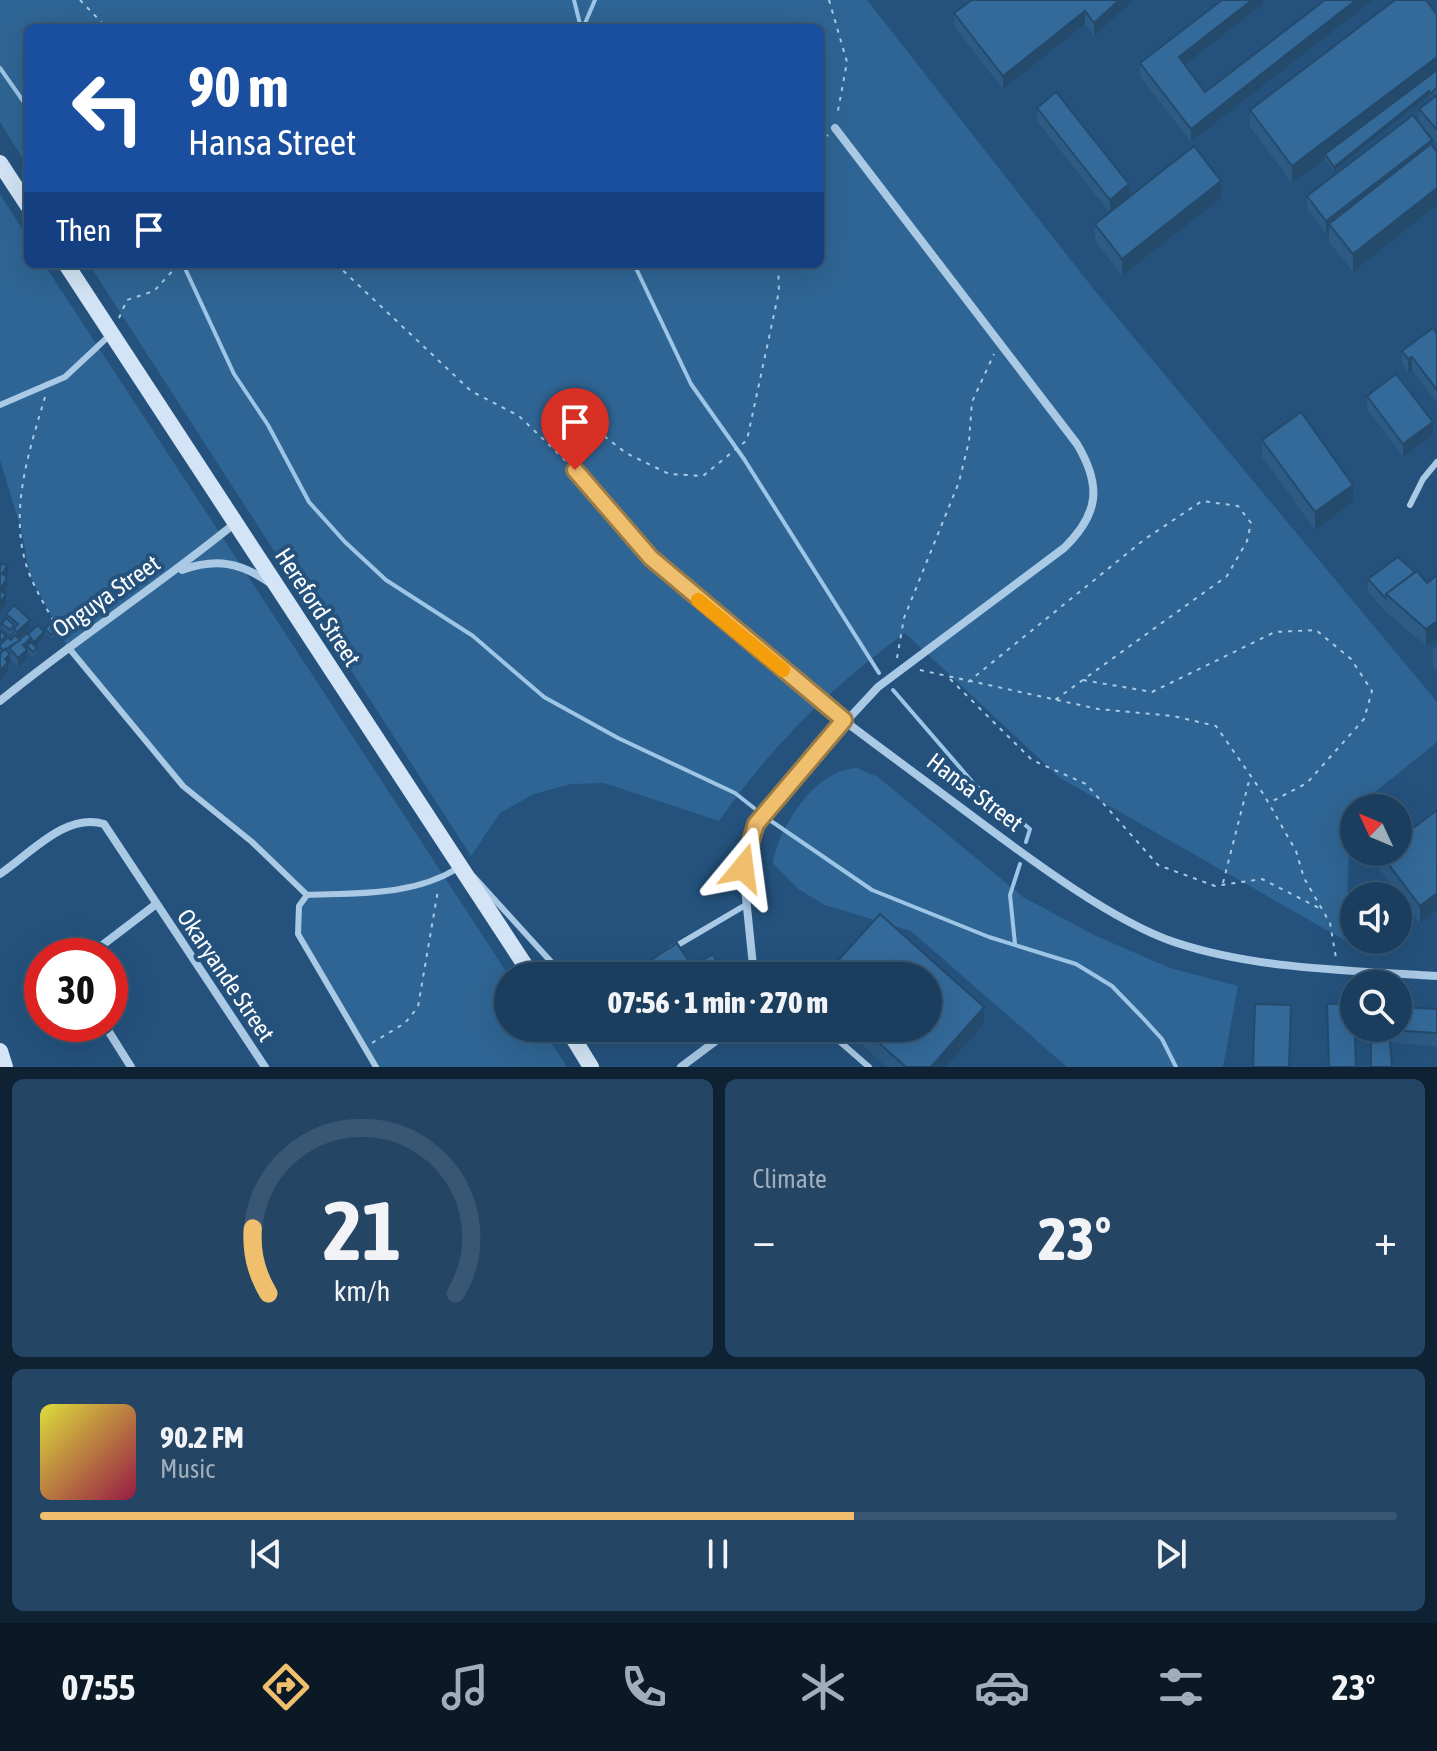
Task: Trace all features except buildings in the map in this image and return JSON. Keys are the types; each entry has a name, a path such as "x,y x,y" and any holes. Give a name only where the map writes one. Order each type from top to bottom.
{"main road":[{"path":"0,163 24,200"},
{"name":"Hereford Street","path":"69,268 523,962"},
{"path":"576,1042 589,1067"},
{"path":"0,1051 5,1067"}],"street":[{"path":"754,962 744,906 743,868 756,824 844,720 895,675 1064,548 1081,531 1092,503 1094,486 1087,462 835,128"},
{"name":"Hansa Street","path":"575,470 651,558 844,720 1027,856 1133,922 1173,942 1269,964 1437,976"},
{"name":"Onguya Street","path":"0,701 68,647 174,573 234,524"},
{"path":"174,573 207,563 227,562 243,567 280,591"},
{"name":"Okaryande Street","path":"0,874 72,824 90,819 104,824 265,1067"},
{"name":"Okaryande Street","path":"112,938 155,905"},
{"path":"115,1042 131,1067"},
{"path":"681,1067 714,1042"}],"lane":[{"path":"0,405 65,377 111,333"},
{"path":"1410,505 1423,479 1437,462"},
{"path":"68,647 183,786 252,842 307,895 383,892 440,879 460,867 497,898 552,962"},
{"path":"307,895 299,906 298,934 376,1067"},
{"path":"666,953 744,906"},
{"path":"840,1042 869,1067"}],"path":[{"path":"80,0 103,24"},
{"path":"829,0 847,62 835,128"},
{"path":"111,333 127,300 154,291 175,268"},
{"path":"340,268 471,391 519,416 575,470"},
{"path":"567,425 595,429 626,453 669,474 703,476 747,440 779,291 778,268"},
{"path":"895,675 904,618 959,482 969,441 972,402 997,341"},
{"path":"49,385 20,486 21,529 30,576 68,647"},
{"path":"968,682 1145,539 1202,501 1238,506 1251,523 1247,541 1227,576 1055,700"},
{"path":"1082,680 1152,692 1275,632 1316,630 1351,659 1372,691 1364,719 1307,783 1269,803"},
{"path":"908,665 949,678 1098,709 1173,716 1216,726 1269,803 1330,923 1338,969"},
{"path":"949,678 1032,760 1086,784 1158,865 1215,886 1262,879 1322,910"},
{"path":"1222,885 1251,776"},
{"path":"365,1048 405,1023 418,1007 440,879"}],"shaded area":[{"path":"0,0 867,0 1095,291 1437,702 1437,742 1372,794 1340,794 1340,866 1348,866 1348,882 1340,882 1340,938 1060,778 905,633 852,674 804,719 760,767 719,821 604,783 571,784 534,794 500,813 471,856 92,268 824,268 824,24 24,24 24,161 0,122"},
{"path":"0,194 24,232 24,268 47,268 500,962 494,962 494,1042 551,1042 567,1067 376,1067 298,934 297,916 307,895 252,842 183,786 68,647 30,576 21,529 0,460"},
{"path":"857,768 878,777 1023,897 1094,935 1170,968 1238,986 1223,1067 1067,1067 911,931 825,905 798,889 773,863 783,832 814,789 827,778"}],"waterway":[{"path":"574,0 580,24"},
{"path":"585,24 595,0"},
{"path":"0,68 24,102"},
{"path":"185,268 234,374 268,425 309,502 345,542 386,580 473,636 544,697 618,738 735,793 754,808"},
{"path":"636,268 691,384 744,459 879,673"},
{"path":"893,690 975,785 1030,829 1026,842"},
{"path":"771,821 872,890 989,937 1076,964 1112,986 1162,1039 1176,1067"},
{"path":"1015,944 1010,895 1020,864"}],"slow traffic":[{"path":"698,600 783,670"}],"route":[{"path":"575,470 606,510 651,558 745,641 844,720 772,801 756,824 743,868"}]}
